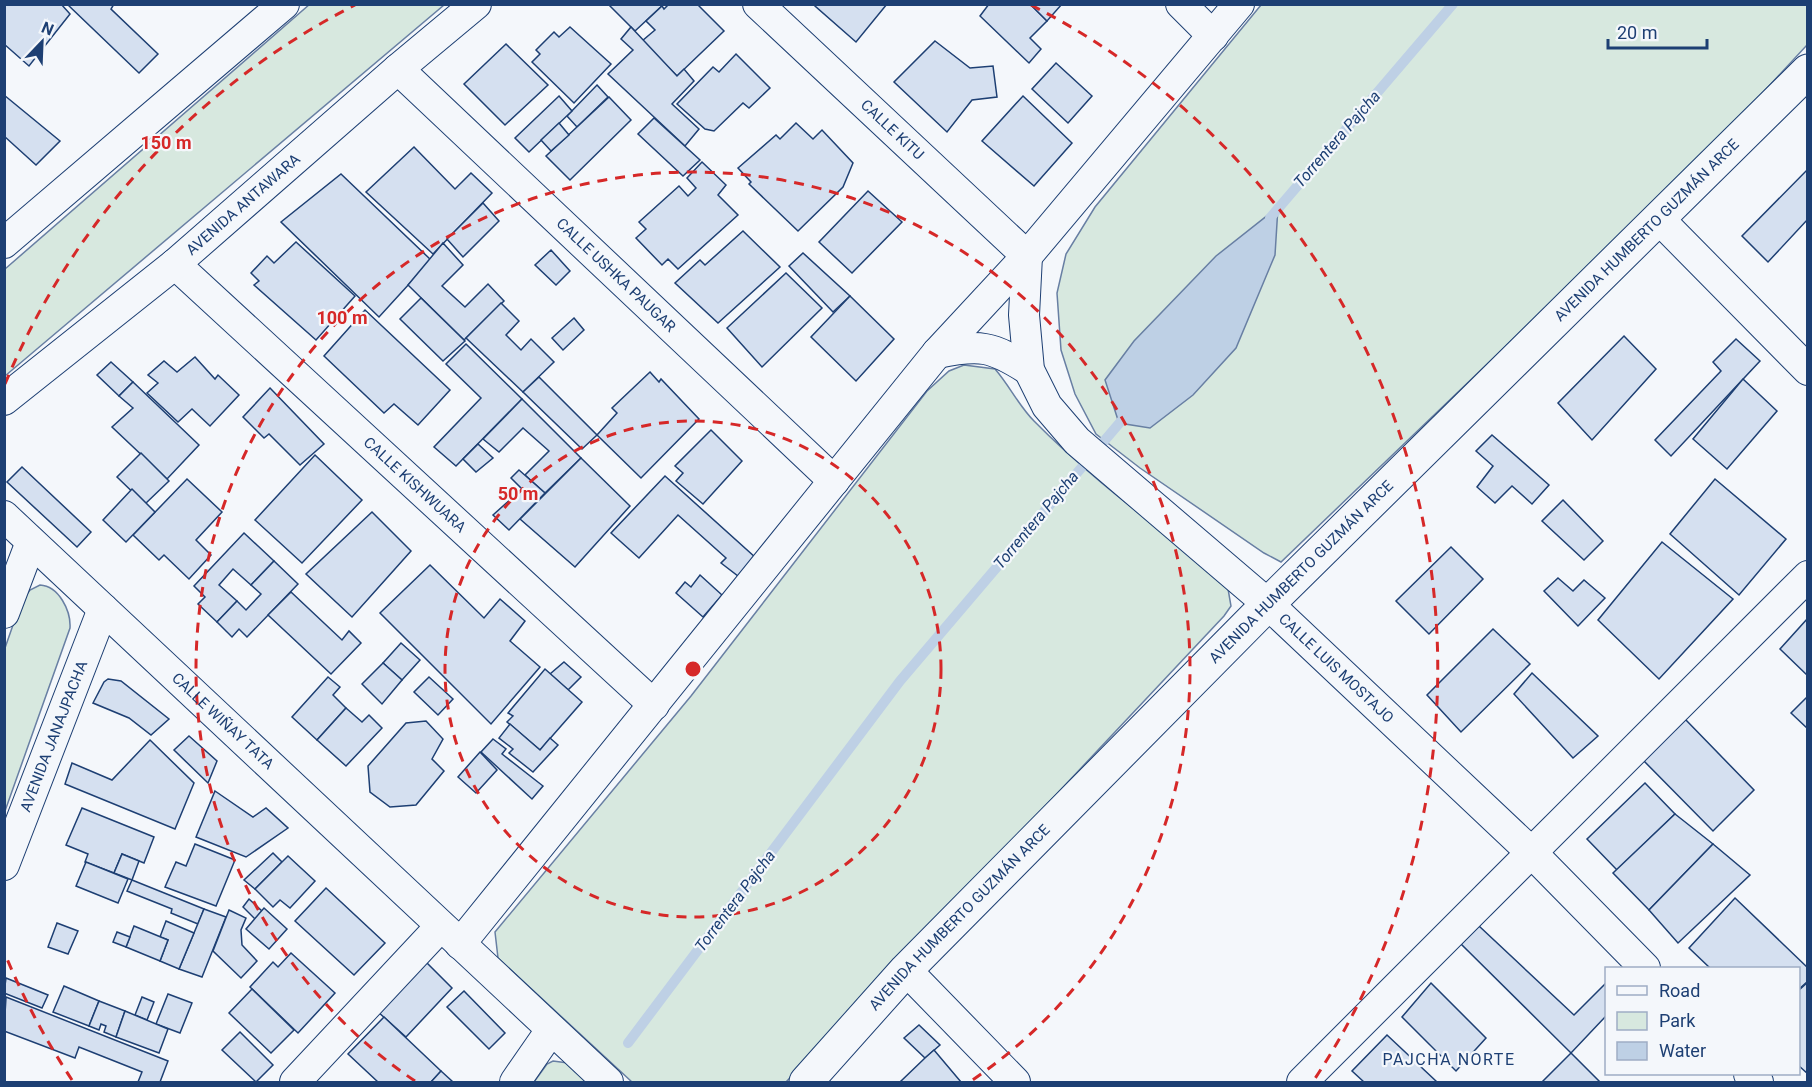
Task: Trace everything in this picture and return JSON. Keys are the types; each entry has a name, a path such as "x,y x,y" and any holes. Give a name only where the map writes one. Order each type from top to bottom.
{"main road":[{"name":"AVENIDA HUMBERTO GUZMÁN ARCE","path":"806,1083 906,970 1268,604 1808,71"}],"street":[{"name":"AVENIDA ANTAWARA","path":"4,400 175,264 476,4"},
{"name":"CALLE KITU","path":"758,4 1027,256"},
{"path":"1180,4 1213,36"},
{"path":"295,1083 450,935 654,705 937,353 1027,256 1239,4"},
{"path":"4,243 267,9"},
{"name":"CALLE USHKA PAUGAR","path":"398,69 834,481"},
{"path":"1659,219 1808,370"},
{"name":"CALLE LUIS MOSTAJO","path":"1027,256 1024,315 1029,370 1047,406 1077,441 1108,465 1268,604 1531,852 1644,967"},
{"name":"CALLE KISHWUARA","path":"175,264 654,705"},
{"path":"937,353 969,346 1001,352 1029,370"},
{"name":"CALLE WIÑAY TATA","path":"4,516 608,1083"},
{"path":"4,612 31,542"},
{"path":"1302,1083 1808,576"},
{"name":"AVENIDA JANAJPACHA","path":"4,865 103,609"},
{"path":"906,970 1016,1083"},
{"path":"515,1083 551,1030"}],"green space":[{"path":"310,4 444,5 5,376 5,269"},
{"path":"1261,5 1807,5 1807,45 1664,199 1531,322 1281,562 1264,553 1140,468 1096,434 1075,394 1061,350 1057,293 1066,254 1095,207"},
{"path":"964,365 995,369 1029,415 1056,443 1103,484 1227,583 1231,606 786,1082 632,1082 498,958 495,932 691,696 927,391 949,371"},
{"path":"40,585 53,590 62,600 70,621 70,628 5,811 5,648 21,602 30,590"},
{"path":"553,1061 568,1063 588,1082 534,1082 547,1064"}],"water":[{"path":"1278,207 1275,255 1236,348 1193,395 1150,428 1119,423 1105,380 1134,341 1216,256"}],"building":[{"path":"4,4 61,4 70,14 29,66 4,44"},
{"path":"67,4 114,4 111,9 158,54 139,73"},
{"path":"608,4 664,4 635,31"},
{"path":"669,4 697,4 724,31 677,76 642,41 655,30 646,21 662,6 664,9"},
{"path":"816,4 887,4 856,42 815,6"},
{"path":"989,4 1030,4 1047,21 1030,38 1041,49 1029,63 980,16"},
{"path":"1030,4 1062,4 1047,21"},
{"path":"570,27 611,64 574,103 532,62 540,54 536,50 554,32 559,37"},
{"path":"631,27 677,76 684,69 694,81 672,104 699,129 685,146 608,74 633,50 621,39"},
{"path":"935,41 970,68 993,66 997,97 972,100 947,132 894,82"},
{"path":"506,44 548,85 505,125 464,84"},
{"path":"736,54 770,88 749,108 743,103 714,131 705,129 677,104 713,67 719,72"},
{"path":"1056,63 1092,96 1068,123 1032,89"},
{"path":"597,85 608,97 577,127 567,116"},
{"path":"4,95 60,141 36,165 4,136"},
{"path":"559,96 572,111 529,152 515,138"},
{"path":"1023,96 1072,143 1034,186 982,141"},
{"path":"609,97 631,120 570,180 546,156"},
{"path":"654,118 700,160 683,176 638,134"},
{"path":"559,123 569,135 551,151 541,140"},
{"path":"796,123 813,139 822,130 853,163 843,187 798,231 749,184 751,182 738,168 776,135 780,139"},
{"path":"414,147 455,189 471,173 492,193 433,254 366,192"},
{"path":"702,162 726,185 718,195 738,215 678,269 668,259 662,265 636,238 646,229 639,222 679,186 688,196 696,188 687,178"},
{"path":"1808,169 1808,219 1768,262 1742,236"},
{"path":"341,174 431,260 379,317 281,222"},
{"path":"868,191 902,222 852,273 819,242"},
{"path":"483,203 499,221 463,257 447,239"},
{"path":"743,231 780,267 718,323 675,283 700,260 705,265"},
{"path":"296,242 355,296 316,340 254,285 259,281 251,273 267,256 274,263"},
{"path":"443,243 463,265 442,286 465,307 488,284 504,301 464,340 408,285"},
{"path":"551,250 570,271 556,285 535,265"},
{"path":"803,253 850,296 833,312 789,266"},
{"path":"786,273 822,308 762,367 727,328"},
{"path":"850,296 894,339 856,381 811,337"},
{"path":"421,298 465,341 443,361 400,319"},
{"path":"501,303 519,321 506,335 521,350 531,339 554,362 523,392 466,338"},
{"path":"365,310 450,390 418,425 394,404 384,413 324,356"},
{"path":"574,318 584,330 563,350 552,338"},
{"path":"1624,336 1656,369 1592,440 1558,403"},
{"path":"1736,339 1760,361 1671,456 1655,440 1721,371 1713,362"},
{"path":"466,344 522,399 456,466 434,447 481,398 446,364"},
{"path":"195,357 215,379 218,375 239,395 210,426 192,409 178,422 147,393 158,383 148,375 164,361 177,372"},
{"path":"111,362 133,382 119,396 97,375"},
{"path":"650,372 659,382 661,379 699,419 641,478 597,435 617,413 612,408"},
{"path":"539,377 597,435 582,449 523,392"},
{"path":"1743,379 1777,411 1727,469 1693,439"},
{"path":"133,382 199,445 167,479 112,427 133,408 119,396"},
{"path":"270,388 324,444 300,465 269,434 264,438 243,417"},
{"path":"522,399 581,458 545,493 525,475 549,451 523,428 499,452 483,439"},
{"path":"711,430 742,461 703,504 676,481 683,473 675,466"},
{"path":"1492,435 1549,485 1532,504 1512,486 1495,503 1477,487 1493,466 1476,451"},
{"path":"478,444 493,458 476,472 463,459"},
{"path":"141,453 169,481 145,504 117,477"},
{"path":"315,455 362,500 302,563 255,520"},
{"path":"581,458 630,506 575,567 520,519"},
{"path":"22,467 91,532 77,547 7,482"},
{"path":"519,470 545,493 509,530 493,515 522,489 511,478"},
{"path":"665,476 756,558 738,576 721,563 726,558 678,515 639,558 611,533"},
{"path":"187,479 222,512 196,540 211,555 189,579 164,555 159,560 133,535"},
{"path":"1715,479 1786,539 1739,595 1670,534"},
{"path":"132,489 155,512 126,542 103,520"},
{"path":"1563,500 1603,541 1584,560 1542,521"},
{"path":"372,512 411,551 352,617 306,574"},
{"path":"244,533 274,561 251,585 233,569 219,585 237,601 217,622 198,604 205,597 194,586"},
{"path":"1662,542 1733,599 1659,679 1598,620"},
{"path":"1451,547 1483,579 1429,634 1396,601"},
{"path":"274,561 298,584 247,637 239,629 232,637 217,622 237,601 246,610 261,594 251,585"},
{"path":"430,565 484,618 500,599 525,621 510,641 540,667 491,724 380,613"},
{"path":"700,575 722,595 703,617 676,593 685,582 691,587"},
{"path":"1558,578 1573,591 1584,580 1605,598 1578,626 1544,591"},
{"path":"291,592 342,640 349,631 361,643 331,674 268,615"},
{"path":"1808,618 1808,676 1780,649"},
{"path":"1493,629 1530,664 1461,732 1427,695"},
{"path":"401,643 420,660 402,680 383,663"},
{"path":"564,662 581,677 568,690 550,674"},
{"path":"383,663 402,680 382,704 362,684"},
{"path":"545,669 582,702 540,750 507,722 513,716 508,713"},
{"path":"1532,673 1598,736 1573,758 1514,694"},
{"path":"328,677 340,687 333,695 346,708 317,740 292,717"},
{"path":"429,677 453,699 438,715 414,692"},
{"path":"108,679 121,681 169,719 151,735 129,718 93,703 104,682"},
{"path":"1808,696 1808,729 1791,713"},
{"path":"346,708 362,722 369,715 382,728 346,766 317,740"},
{"path":"1685,719 1754,790 1713,831 1642,759"},
{"path":"426,721 443,739 432,759 444,771 416,805 390,807 370,792 368,766 406,723"},
{"path":"510,724 540,750 550,738 558,745 533,772 509,753 513,749 499,738"},
{"path":"189,736 217,761 208,783 174,750"},
{"path":"493,739 506,749 502,754 543,786 532,799 481,752"},
{"path":"150,740 194,783 175,829 65,784 72,763 112,780"},
{"path":"480,752 497,770 476,793 458,777"},
{"path":"1645,783 1675,814 1617,870 1587,839"},
{"path":"215,791 253,817 266,808 288,828 246,857 196,837"},
{"path":"82,808 154,837 144,863 122,854 114,873 85,862 88,854 66,845"},
{"path":"1675,814 1713,844 1649,910 1613,873"},
{"path":"195,844 235,860 216,906 165,887 176,862 186,866"},
{"path":"1713,844 1750,875 1678,943 1649,910"},
{"path":"273,853 282,862 255,889 244,880"},
{"path":"122,854 139,861 132,880 114,873"},
{"path":"288,856 315,881 290,908 280,900 273,907 255,889"},
{"path":"86,862 128,879 118,903 76,886"},
{"path":"132,880 204,909 198,924 171,913 172,909 127,891"},
{"path":"326,888 385,943 354,975 295,921"},
{"path":"1735,898 1808,968 1808,981 1800,988 1800,967 1709,967 1689,948"},
{"path":"249,899 262,911 255,919 243,907"},
{"path":"264,908 287,929 269,949 246,929"},
{"path":"204,909 226,917 202,977 179,969"},
{"path":"229,910 246,918 241,930 242,945 257,961 241,978 213,951"},
{"path":"166,921 194,933 179,969 160,961 168,940 160,937"},
{"path":"57,923 78,931 68,954 48,947"},
{"path":"134,926 168,940 160,961 126,947"},
{"path":"1479,926 1574,1015 1605,984 1605,1017 1571,1053 1461,944"},
{"path":"117,932 130,937 126,947 113,942"},
{"path":"291,953 335,993 298,1033 250,987 273,962 278,967"},
{"path":"425,961 452,988 406,1037 377,1011"},
{"path":"6,978 48,995 42,1008 4,993"},
{"path":"1808,982 1808,1074 1800,1067 1800,989"},
{"path":"1431,983 1486,1038 1456,1071 1402,1017"},
{"path":"64,986 99,1001 89,1026 53,1012"},
{"path":"252,989 294,1030 271,1053 229,1013"},
{"path":"464,991 505,1033 489,1049 447,1007"},
{"path":"168,994 192,1003 180,1033 156,1024"},
{"path":"6,997 168,1061 160,1082 138,1082 142,1072 79,1047 75,1058 4,1031"},
{"path":"142,997 154,1002 147,1020 135,1015"},
{"path":"99,1001 125,1011 116,1037 104,1032 106,1026 101,1024 99,1030 89,1026"},
{"path":"125,1011 168,1029 159,1053 116,1037"},
{"path":"384,1017 441,1071 431,1082 378,1082 348,1054"},
{"path":"919,1025 940,1045 925,1058 904,1038"},
{"path":"240,1032 273,1065 256,1082 222,1050"},
{"path":"1387,1035 1437,1082 1364,1082 1352,1071"},
{"path":"934,1050 961,1082 900,1082 925,1058"},
{"path":"1571,1053 1600,1082 1542,1082"},
{"path":"441,1071 453,1082 431,1082"}],"waterway":[{"name":"Torrentera Pajcha","path":"1270,218 1453,4"},
{"name":"Torrentera Pajcha","path":"628,1043 900,681 1128,413"}],"district":[{"name":"PAJCHA NORTE","path":"1449,1059"}]}
